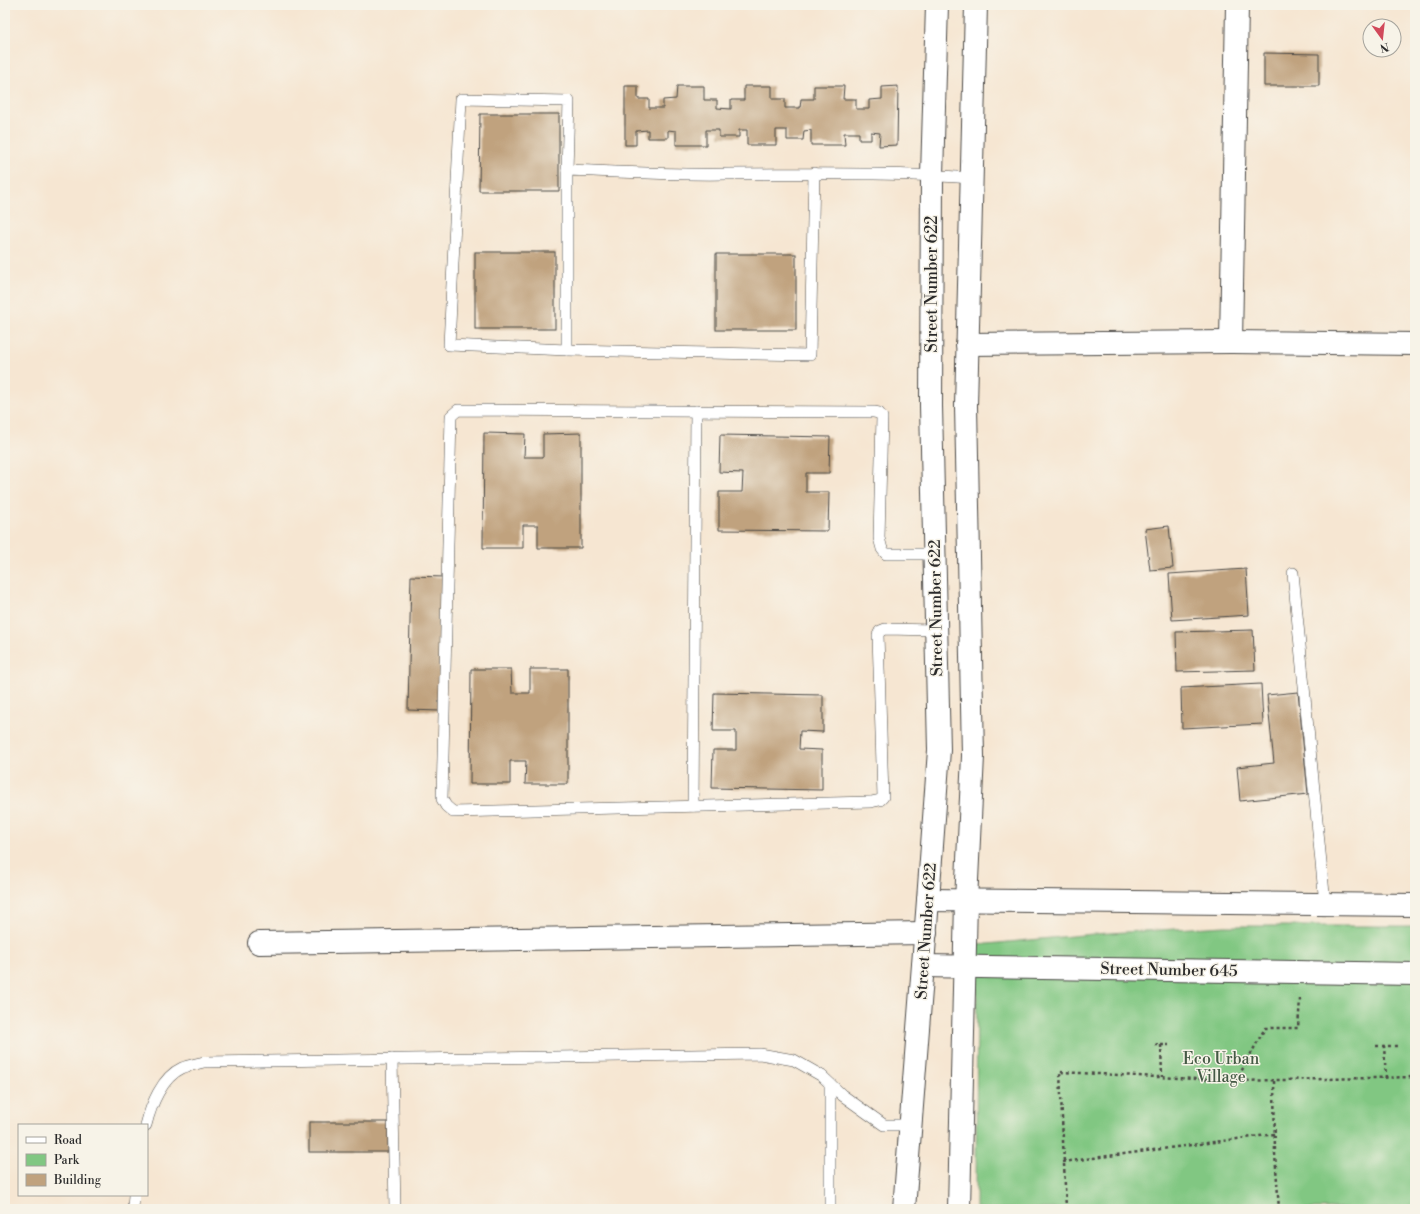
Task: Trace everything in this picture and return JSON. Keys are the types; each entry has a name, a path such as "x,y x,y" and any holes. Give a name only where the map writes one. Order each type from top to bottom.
{"street":[{"name":"Street Number 622","path":"904,1209 939,750 932,406 932,175 938,5"},
{"path":"959,1209 966,901 973,756 966,406 976,5"},
{"path":"1231,342 1237,5"},
{"path":"967,344 1231,342 1415,344"},
{"path":"928,900 1415,905"},
{"path":"259,943 926,933"},
{"name":"Street Number 645","path":"923,966 1415,974"}],"lane":[{"path":"567,350 567,170 569,101 461,99 449,345 567,350 810,354 814,173"},
{"path":"567,170 726,174 814,173 932,175 972,178"},
{"path":"935,554 886,554 882,549 879,538 882,417 879,413 458,410 451,416 442,799 446,806 454,812 871,802 880,800 883,797 878,635 880,631 886,629 936,630"},
{"path":"693,806 696,411"},
{"path":"1293,573 1325,904"},
{"path":"146,1124 150,1109 166,1080 182,1068 204,1062 760,1054 794,1060 822,1076 842,1095 884,1125 910,1125"},
{"path":"392,1059 395,1209"},
{"path":"830,1084 830,1209"},
{"path":"132,1209 134,1196"}],"path":[{"path":"1236,1081 1265,1028 1298,1028 1302,972"},
{"path":"1155,1045 1169,1045"},
{"path":"1161,1045 1162,1077"},
{"path":"1376,1046 1399,1046"},
{"path":"1384,1046 1386,1078"},
{"path":"1066,1209 1060,1072 1236,1081 1415,1077"},
{"path":"1274,1081 1279,1209"},
{"path":"1063,1162 1275,1134"}],"green space":[{"name":"Eco Urban Village","path":"1225,926 1415,926 1415,1209 976,1209 977,945 1093,934"}],"building":[{"path":"1264,53 1319,54 1319,86 1264,86"},
{"path":"625,86 638,86 638,99 649,99 649,108 663,108 663,100 676,99 677,86 704,86 704,100 717,100 717,108 731,109 731,100 744,100 744,86 772,86 772,99 785,99 785,108 800,108 801,99 814,99 814,86 844,86 843,99 856,99 856,109 869,109 869,100 882,99 882,87 898,86 897,145 879,146 880,133 871,132 871,140 859,140 859,133 844,133 845,145 811,145 811,130 804,131 803,140 787,140 787,130 776,130 776,145 747,145 747,130 739,130 739,137 719,137 719,130 706,130 706,145 676,145 676,131 668,130 668,138 648,138 648,130 636,131 636,145 625,145"},
{"path":"480,114 559,114 559,191 479,191"},
{"path":"475,252 555,252 555,329 475,329"},
{"path":"716,254 796,254 796,330 716,330"},
{"path":"484,433 525,434 524,457 543,457 543,434 581,433 581,548 538,548 538,525 523,525 523,548 483,548"},
{"path":"720,435 830,437 829,473 806,473 806,492 829,492 828,531 719,530 719,492 742,492 743,473 719,472"},
{"path":"1169,526 1173,568 1150,570 1145,529"},
{"path":"1246,569 1249,615 1172,620 1169,574"},
{"path":"411,576 444,577 440,711 408,710"},
{"path":"1253,630 1255,670 1177,672 1176,632"},
{"path":"471,669 511,669 512,693 530,693 530,669 568,669 568,784 525,784 526,761 510,761 510,784 470,784"},
{"path":"1261,684 1263,724 1182,728 1181,688"},
{"path":"1298,692 1308,794 1240,801 1237,767 1274,763 1267,695"},
{"path":"714,693 823,695 823,732 800,731 799,749 822,750 822,790 712,788 713,750 736,750 736,731 713,731"},
{"path":"309,1122 388,1122 388,1152 309,1152"}]}
